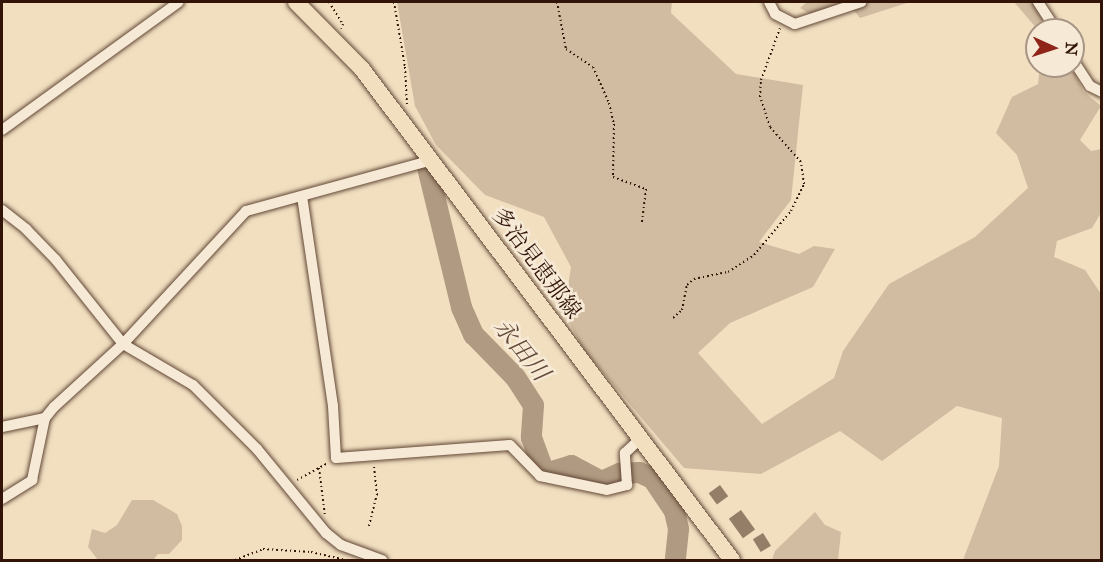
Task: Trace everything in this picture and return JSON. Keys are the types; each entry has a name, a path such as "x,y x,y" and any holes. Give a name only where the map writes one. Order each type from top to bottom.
{"main road":[{"name":"多治見恵那線","path":"296,2 336,40 400,118 732,561"}],"street":[{"path":"2,130 180,2"},
{"path":"769,2 783,20 802,24 861,2"},
{"path":"1038,2 1048,18"},
{"path":"1085,78 1090,86 1101,92"},
{"path":"2,427 45,418 123,344 246,212 432,160"},
{"path":"302,196 332,396 336,458 510,445 540,476 608,490 627,485 625,453 640,439"},
{"path":"2,210 26,229 56,260 123,344 193,385 341,545 382,561"},
{"path":"2,499 32,480 45,418"}],"path":[{"path":"328,2 343,24 336,40"},
{"path":"394,2 406,84 407,112 400,118"},
{"path":"557,2 566,50 593,67 609,103 614,124 613,177 646,189 642,224"},
{"path":"673,318 682,310 687,285 694,279 728,272 754,255 791,211 804,184 801,162 770,128 760,97 761,80 783,20"},
{"path":"369,526 377,495 373,456"},
{"path":"289,487 336,458"},
{"path":"318,522 326,514 319,468"},
{"path":"235,561 263,549 311,552 347,561"}],"shaded area":[{"path":"397,2 672,2 671,13 736,74 803,85 791,200 759,242 799,254 814,246 835,249 813,287 730,323 698,353 762,424 834,378 843,351 889,284 975,237 1028,188 1017,155 996,133 1012,97 1038,84 1039,78 1077,78 1083,91 1101,106 1080,140 1091,151 1101,149 1101,213 1092,228 1057,241 1054,257 1085,270 1101,294 1101,560 963,560 999,466 1002,418 957,406 882,461 840,431 761,474 684,468 584,350 564,313 571,267 544,217 485,195 436,145 415,106"},
{"path":"807,2 910,2 860,18 848,3 814,16 800,8"},
{"path":"1014,2 1035,2 1044,18 1028,18"},
{"path":"132,500 153,500 177,514 182,526 182,540 169,554 158,554 153,560 98,560 88,547 92,529 105,533 117,525"},
{"path":"815,512 825,525 841,532 838,560 772,560 775,551"}],"building":[{"path":"720,485 728,496 717,505 709,493"},
{"path":"741,510 755,529 743,538 729,519"},
{"path":"763,533 771,546 761,552 753,539"}],"waterway":[{"name":"永田川","path":"427,167 461,307 473,334 515,377 533,405 531,437 542,467 548,472 571,465 601,481 619,473 639,472 652,478 674,511 678,529 675,560"}]}
